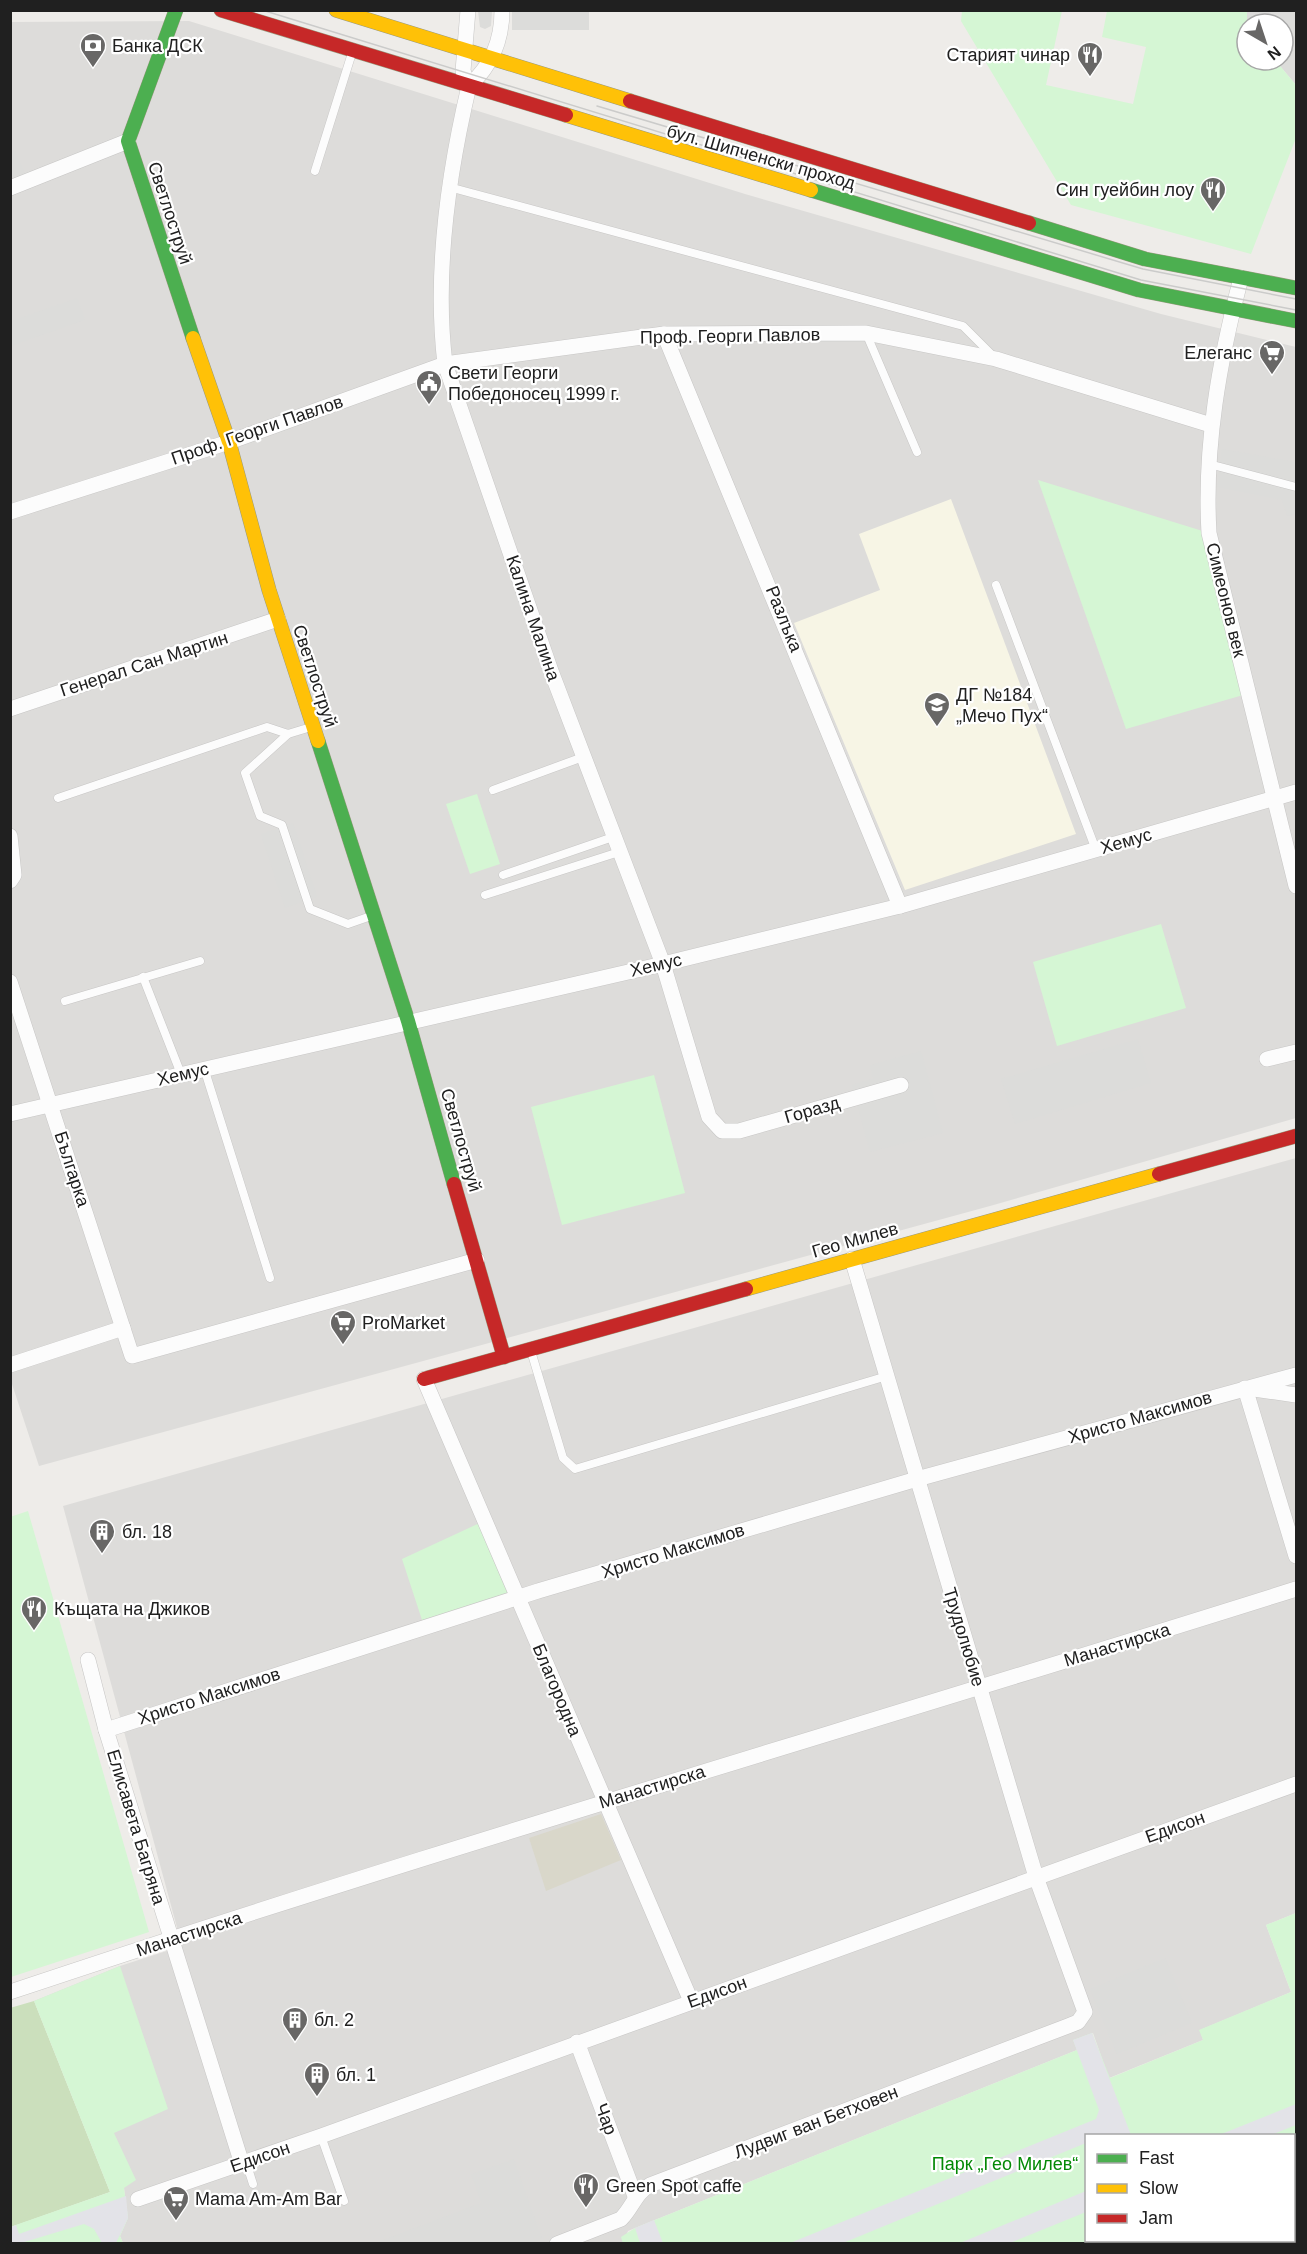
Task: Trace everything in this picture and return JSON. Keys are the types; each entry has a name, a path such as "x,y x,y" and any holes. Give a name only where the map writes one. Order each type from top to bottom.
{"street":[{"path":"10,188 128,141 176,10"},
{"name":"бул. Шипченски проход","path":"220,10 1138,290 1296,321"},
{"name":"бул. Шипченски проход","path":"336,10 376,16 491,58 1145,259 1296,288"},
{"path":"468,10 463,70 469,86 480,76 502,34 502,10"},
{"name":"Калина Малина","path":"469,86 449,188 440,313 445,364 583,757 663,964 709,1117 722,1131"},
{"name":"Светлоструй","path":"128,141 167,264 229,442 278,619 408,1021 504,1357"},
{"name":"Симеонов век","path":"1241,278 1211,425 1209,533 1277,798 1296,886"},
{"name":"Проф. Георги Павлов","path":"10,512 229,442 445,364 664,334 866,333 996,359 1211,425"},
{"name":"Разлъка","path":"664,334 900,906"},
{"name":"Генерал Сан Мартин","path":"10,709 278,619"},
{"name":"Хемус","path":"10,1114 663,964 900,906 1296,792"},
{"path":"10,836 14,845 14,875 10,881"},
{"name":"Българка","path":"10,982 132,1356 477,1260"},
{"path":"1267,1059 1296,1052"},
{"name":"Горазд","path":"722,1131 739,1131 901,1084"},
{"name":"Гео Милев","path":"424,1379 1296,1136"},
{"name":"Трудолюбие","path":"852,1259 1036,1877 1085,2013"},
{"path":"10,1365 123,1328"},
{"name":"Христо Максимов","path":"106,1730 517,1597 917,1479 1296,1375"},
{"name":"Благородна","path":"424,1379 691,2001"},
{"path":"1245,1388 1296,1556"},
{"name":"Христо Максимов","path":"1245,1388 1296,1395"},
{"name":"Манастирска","path":"10,1992 605,1801 979,1689 1296,1589"},
{"name":"Елисавета Багряна","path":"88,1660 106,1730 171,1940 244,2163"},
{"name":"Едисон","path":"138,2199 321,2136 1296,1784"},
{"name":"Лудвиг ван Бетховен","path":"556,2244 621,2218 628,2212 635,2196 650,2185 1068,2026 1078,2022 1085,2013"},
{"name":"Чар","path":"577,2042 635,2196"}],"lane":[{"path":"315,171 352,52"},
{"path":"449,188 963,326 996,359"},
{"path":"866,333 917,452"},
{"path":"1209,464 1296,487"},
{"path":"996,585 1096,850"},
{"path":"312,726 288,735 245,773 260,816 282,825 309,909 348,924 374,915"},
{"path":"58,798 267,727 288,735"},
{"path":"493,790 583,757"},
{"path":"503,875 613,837"},
{"path":"485,895 619,852"},
{"path":"65,1001 200,961"},
{"path":"143,977 182,1074"},
{"path":"204,1068 270,1278"},
{"path":"531,1350 563,1458 575,1469 887,1376"},
{"path":"321,2136 344,2201"},
{"path":"244,2163 254,2184"}],"shaded area":[{"path":"478,11 492,11 491,26 485,29 480,27"},
{"path":"512,11 589,11 589,30 512,30"},
{"path":"1296,11 1296,85 1285,72 1295,72 1295,12 1247,12"},
{"path":"189,21 745,194 1161,314 1296,347 1296,1118 990,1206 39,1466 10,1378 10,22"},
{"path":"15,151 28,180 10,188 10,153"},
{"path":"77,298 85,320 11,346 11,321"},
{"path":"1222,449 1296,462 1296,514 1287,516 1282,500 1217,487"},
{"name":"ДГ №184 „Мечо Пух“","path":"951,499 1076,834 905,890 794,623 880,590 859,534"},
{"path":"293,823 317,897 285,908 261,834"},
{"path":"1138,1039 1151,1083 1015,1124 1001,1079"},
{"path":"921,1051 943,1133 870,1152 852,1085 873,1079 870,1065"},
{"path":"1296,1158 1296,1913 1266,1925 1291,1992 1200,2030 1203,2040 1109,2078 1093,2033 1074,2040 1077,2050 635,2228 628,2231 623,2244 123,2243 120,2236 128,2218 124,2188 34,2001 120,1966 182,1946 63,1506"},
{"path":"601,1814 621,1860 546,1891 529,1838"},
{"path":"1165,1958 1192,2023 1117,2054 1090,1989"},
{"path":"1092,2033 1131,2134 1085,2134 1085,2143 843,2243 790,2243 1096,2119 1099,2110 1073,2040"},
{"path":"1296,2104 1296,2125 1274,2134 1221,2134"},
{"path":"514,2159 542,2239 529,2244 375,2243 481,2203 471,2174"},
{"path":"1085,2191 1085,2212 1010,2243 960,2243"},
{"path":"126,2196 128,2218 116,2243 102,2243 94,2229 84,2224 21,2243 11,2243 11,2227 16,2225 19,2234"},
{"path":"654,2220 663,2243 640,2243 635,2228"}],"green space":[{"path":"962,11 1062,11 1046,85 1133,104 1146,47 1102,37 1107,11 1247,11 1235,12 1235,72 1285,72 1296,85 1296,138 1251,254 1071,205 961,21"},
{"path":"1038,480 1209,533 1250,693 1126,729"},
{"path":"477,794 500,864 470,874 446,804"},
{"path":"1161,924 1186,1008 1057,1046 1033,962"},
{"path":"654,1075 685,1193 562,1225 531,1107"},
{"path":"28,1511 149,1932 11,1977 10,1517"},
{"path":"484,1521 517,1597 424,1626 402,1559"},
{"name":"Парк „Гео Милев“","path":"1296,1913 1296,2243 623,2244 621,2237 635,2228 1077,2050 1073,2040 1092,2033 1110,2078 1203,2040 1199,2030 1291,1992 1266,1925"},
{"path":"120,1966 168,2109 114,2133 136,2180 124,2188 128,2218 120,2236 123,2243 11,2243 10,2227 110,2192 34,2001"},
{"path":"34,2001 110,2192 11,2227 10,2008"}],"tram line":[{"path":"262,10 1141,280 1296,310"},
{"path":"597,106 1143,269 1296,299"}],"traffic: fast":[{"path":"176,10 128,141 193,338"},
{"path":"811,190 1139,290 1296,321"},
{"path":"1029,223 1145,259 1296,288"},
{"path":"318,741 408,1021 454,1184"}],"traffic: slow":[{"path":"336,10 630,101"},
{"path":"566,115 811,190"},
{"path":"193,338 229,442 269,590 318,741"},
{"path":"746,1289 1159,1174"}],"traffic: jam":[{"path":"221,10 566,115"},
{"path":"630,101 1029,223"},
{"path":"1159,1174 1296,1136"},
{"path":"454,1184 504,1357"},
{"path":"424,1379 746,1289"}],"place":[{"name":"Банка ДСК","path":"93,69"},
{"name":"Старият чинар","path":"1090,78"},
{"name":"Син гуейбин лоу","path":"1213,213"},
{"name":"Елеганс","path":"1272,376"},
{"name":"Свети Георги Победоносец 1999 г.","path":"429,406"},
{"name":"ДГ №184 „Мечо Пух“","path":"937,728"},
{"name":"ProMarket","path":"343,1346"},
{"name":"бл. 18","path":"102,1555"},
{"name":"Къщата на Джиков","path":"34,1632"},
{"name":"бл. 2","path":"295,2043"},
{"name":"бл. 1","path":"317,2098"},
{"name":"Green Spot caffe","path":"586,2209"},
{"name":"Mama Am-Am Bar","path":"176,2222"}]}
